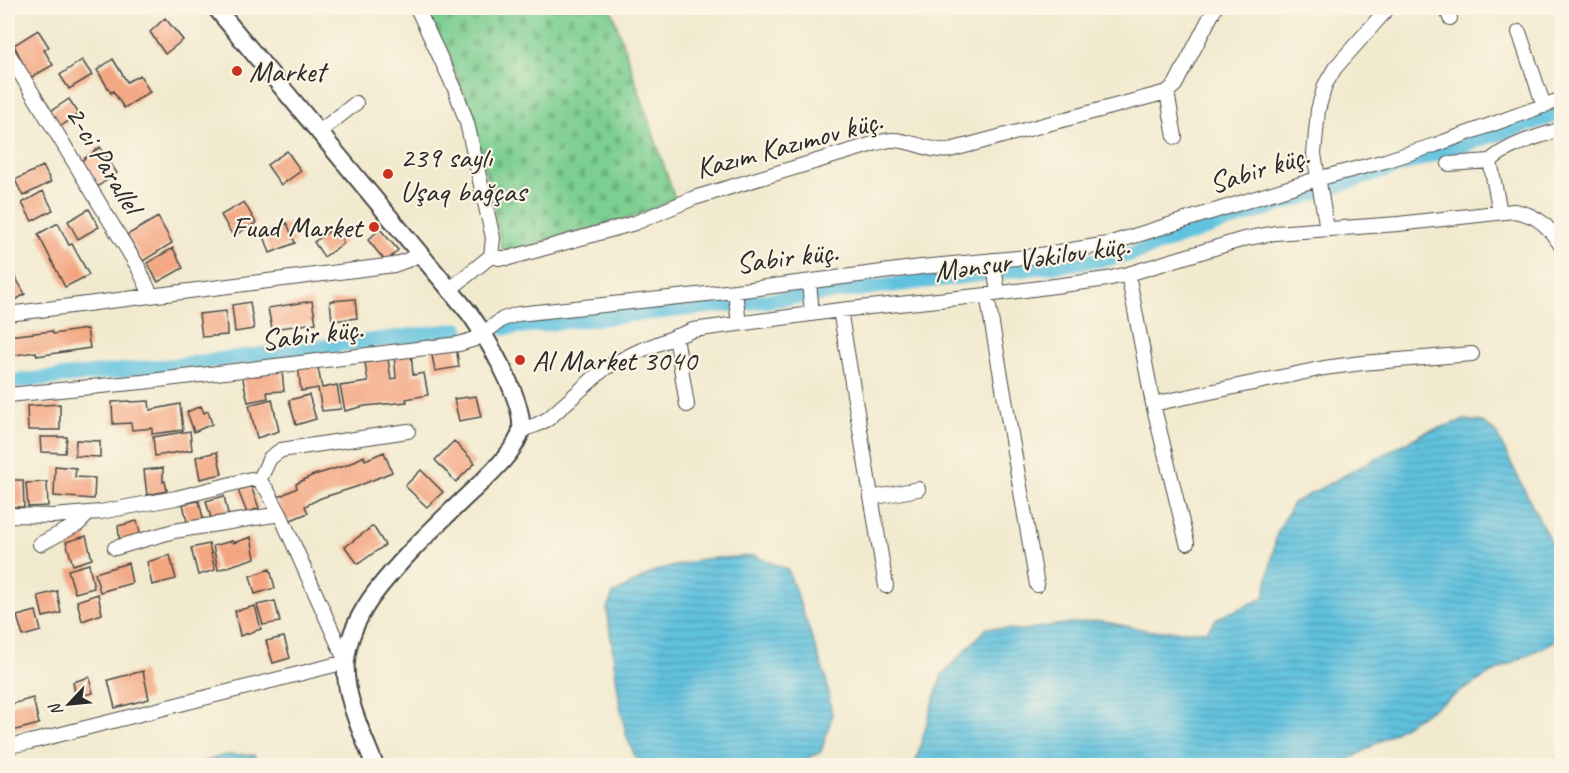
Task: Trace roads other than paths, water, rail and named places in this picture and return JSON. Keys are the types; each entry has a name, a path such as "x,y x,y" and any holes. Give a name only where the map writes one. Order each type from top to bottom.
{"street":[{"path":"216,8 484,333 496,354 519,412 521,430 506,458 441,520 380,586 357,622 346,662 348,683 352,703 375,765"},
{"path":"417,8 455,89 467,123 493,238 491,256 449,290"},
{"path":"1175,137 1167,92 1175,85 1215,8"},
{"path":"1327,229 1314,154 1318,110 1325,85 1335,68 1388,8"},
{"path":"1519,32 1544,106"},
{"name":"2-ci Parallel","path":"8,53 138,267 151,295"},
{"name":"Kazım Kazımov küç.","path":"491,256 509,258 635,223 694,198 870,145 891,140 944,151 950,150 1167,92"},
{"name":"Sabir küç.","path":"8,395 142,382 459,344 469,342 502,319 518,314 735,291 921,267 1028,257 1108,244 1317,179 1385,161 1562,99"},
{"path":"319,132 356,103"},
{"path":"1449,164 1490,161 1508,148 1562,129"},
{"path":"1490,161 1500,212"},
{"name":"Mənsur Vəkilov küç.","path":"521,430 548,419 604,368 639,351 693,330 840,310 1083,283 1128,274 1244,239 1275,233 1398,224 1514,211 1536,219 1550,229 1562,247"},
{"path":"8,314 394,265 408,261 419,254"},
{"path":"993,260 992,294 1037,585"},
{"path":"1128,274 1153,404 1187,543"},
{"path":"809,282 812,314"},
{"path":"735,291 739,324"},
{"path":"840,310 886,586"},
{"path":"676,336 687,405"},
{"path":"1153,404 1324,368 1472,354"},
{"path":"259,481 270,458 281,450 408,432"},
{"path":"8,515 53,516 89,513 176,498 250,479 259,481 267,490 280,514 346,662"},
{"path":"871,498 918,489"},
{"path":"40,544 78,524 89,513"},
{"path":"115,548 174,531 280,514"},
{"path":"8,746 346,662"},
{"path":"1555,765 1562,761"}],"water":[{"path":"1465,420 1483,422 1496,433 1561,563 1561,629 1553,642 1484,677 1341,765 915,765 942,675 987,628 1023,630 1100,621 1151,631 1207,631 1217,618 1264,598 1277,533 1293,503 1426,432"},
{"path":"755,556 788,570 826,678 832,716 821,752 794,765 639,765 627,738 620,705 607,609 613,594 655,571 703,559"},
{"path":"225,755 254,755 260,765 193,765"}],"waterway":[{"path":"505,328 762,301 1132,254 1562,113"},
{"path":"8,382 178,365 458,330"}],"place":[{"name":"Market","path":"237,71"},
{"name":"239 saylı Uşaq bağças","path":"388,174"},
{"name":"Fuad Market","path":"374,227"},
{"name":"Al Market 3040","path":"520,360"}]}
